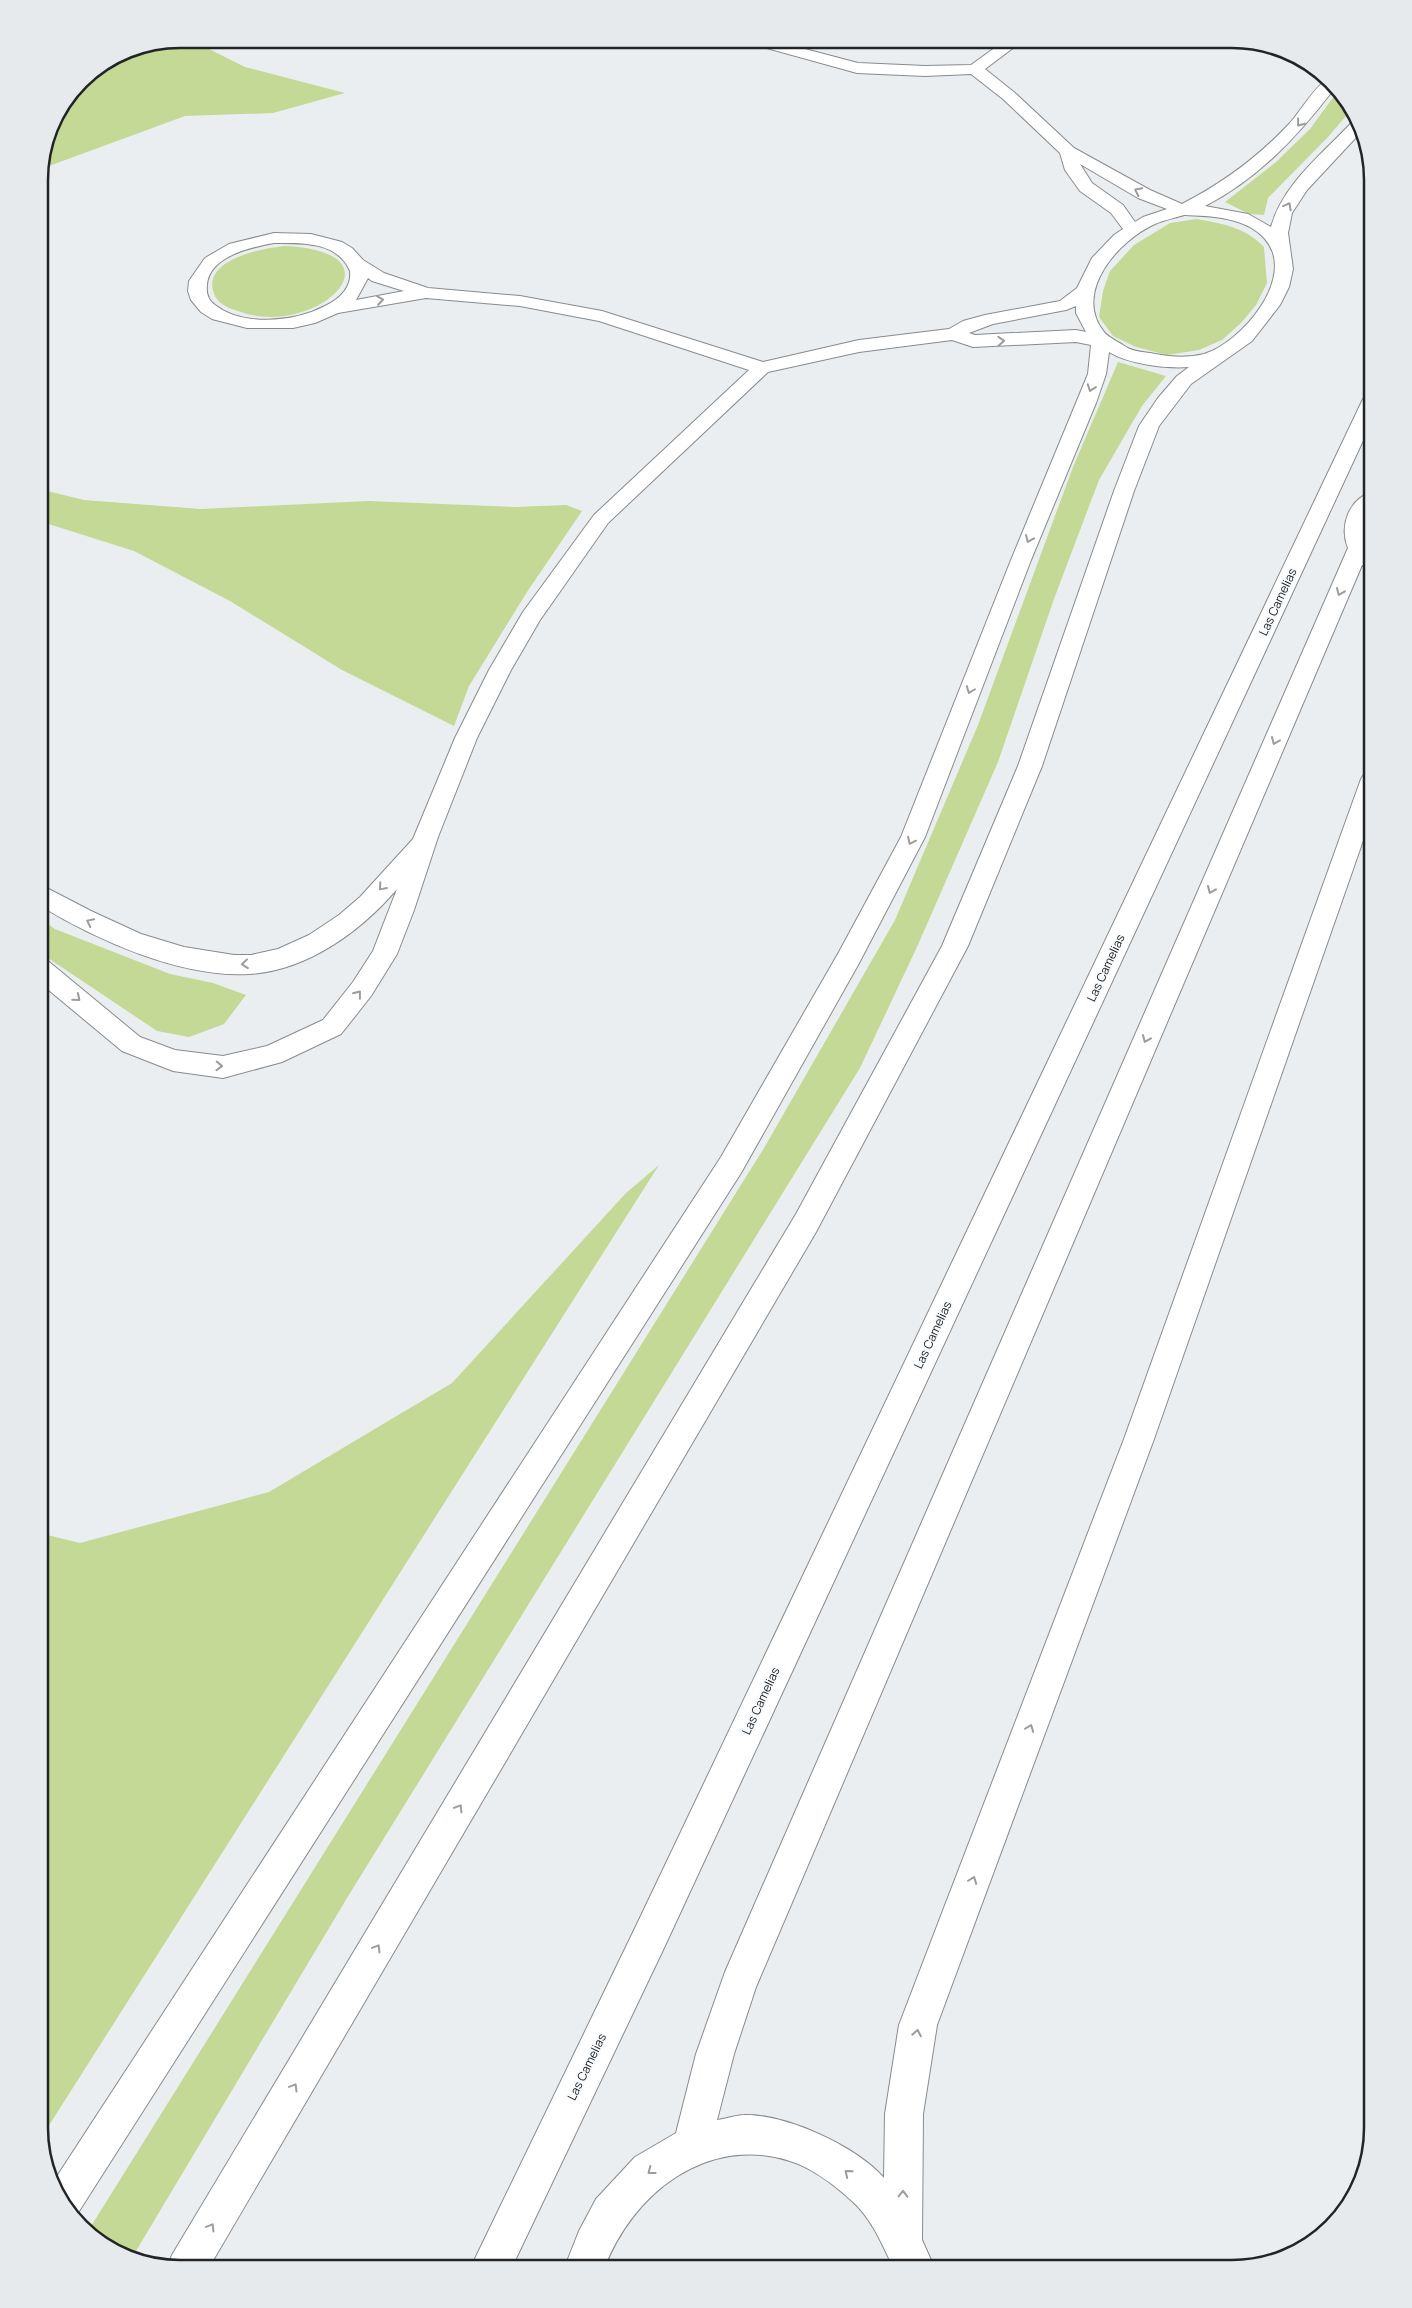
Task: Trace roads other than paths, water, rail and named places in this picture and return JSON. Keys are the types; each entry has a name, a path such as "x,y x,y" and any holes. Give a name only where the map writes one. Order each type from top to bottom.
{"street":[{"path":"783,48 857,68 925,71 975,69 1004,48"},
{"path":"975,69 1010,96 1068,151 1144,194 1184,210 1226,188 1260,162 1292,132 1327,87"},
{"path":"191,2260 806,1223 955,946 1030,766 1124,491 1150,426 1165,402 1184,380 1237,343 1263,319 1278,294 1283,271 1280,226 1285,209 1298,191 1354,129"},
{"path":"1068,151 1073,170 1086,187 1117,209 1132,230"},
{"path":"1216,356 1192,362 1142,359 1115,349 1101,341 1090,330 1084,317 1086,290 1092,271 1109,249 1150,218 1184,210 1208,210 1238,216 1260,226 1273,237 1281,254"},
{"path":"357,264 360,275 356,287 347,299 332,309 308,319 279,324 250,324 225,318 206,308 197,294 197,280 206,265 224,252 247,243 274,238 301,238 326,242 346,251 357,264 378,277 426,293 520,301 602,316 762,368"},
{"path":"48,975 131,1044 173,1060 223,1067 273,1055 332,1027 362,989 384,954 402,910 426,837 466,738 500,670 531,617 570,560 602,519 762,368 859,346 954,334 976,323 1066,304 1086,290"},
{"path":"332,309 426,293"},
{"path":"954,334 973,341 1076,336 1101,341"},
{"path":"67,2196 731,1166 844,966 913,837 1021,560 1097,374 1101,341"},
{"name":"Las Camelias","path":"494,2260 650,1937 1364,418"},
{"path":"1364,505 1356,515 1353,524 1356,542 1364,553"},
{"path":"692,2145 715,2054 738,1985 1364,561"},
{"path":"908,2256 904,2114 918,2025 1139,1438 1364,804"},
{"path":"48,899 65,910 111,932 186,956 234,965 268,962 289,956 322,939 361,911 426,837"},
{"path":"587,2260 610,2213 649,2171 692,2145 744,2134 794,2142 834,2163 868,2189 890,2218 908,2256"}]}
